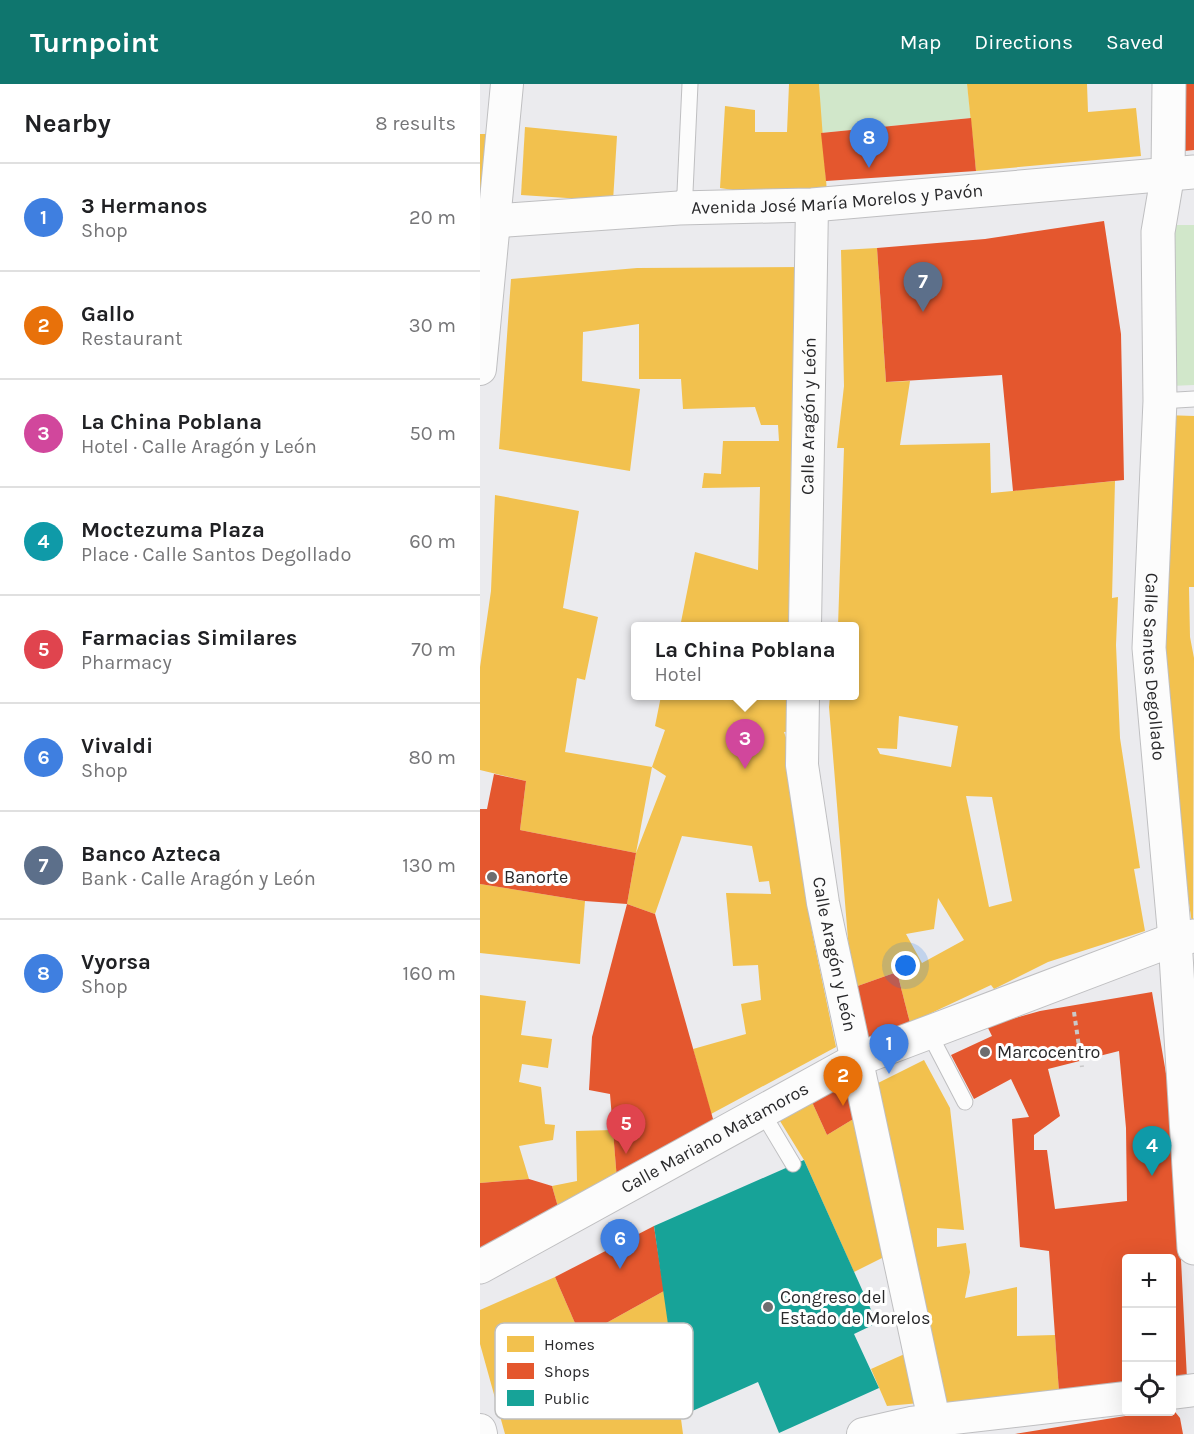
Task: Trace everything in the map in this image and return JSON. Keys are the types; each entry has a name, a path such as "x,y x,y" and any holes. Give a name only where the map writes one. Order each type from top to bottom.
{"street":[{"path":"480,369 486,221 507,84"},
{"name":"Calle Santos Degollado","path":"1169,84 1181,172 1158,232 1160,401 1149,648 1185,938 1194,1248"},
{"name":"Avenida José María Morelos y Pavón","path":"486,221 679,208 812,205 1181,172"},
{"name":"Calle Aragón y León","path":"805,622 812,205"},
{"name":"Calle Aragón y León","path":"803,700 802,765 823,903 934,1420"},
{"name":"Calle Mariano Matamoros","path":"480,1267 856,1059 1185,938"},
{"path":"1176,1392 1194,1390"},
{"path":"863,1434 934,1420 1122,1398"}],"lane":[{"path":"679,208 685,192 690,84"},
{"path":"1160,401 1194,399"},
{"path":"929,1033 964,1102"},
{"path":"762,1112 794,1164"}],"path":[{"path":"1073,1005 1082,1067"}],"green space":[{"path":"819,84 967,84 971,118 821,133"},
{"path":"1167,225 1194,225 1194,385 1170,386"}],"building: Homes":[{"path":"789,84 819,84 827,193 753,193 720,188 725,106 755,110 755,132 787,132"},
{"path":"967,84 1087,84 1088,112 1136,108 1141,156 976,171"},
{"path":"525,127 617,136 613,201 521,195"},
{"path":"480,134 486,134 484,204 480,205"},
{"path":"877,248 886,382 910,381 900,445 990,443 991,493 1115,481 1112,598 1118,597 1116,645 1120,738 1140,868 1134,869 1145,931 1048,962 994,989 991,985 910,1023 897,972 852,988 829,707 830,700 859,700 859,622 838,622 844,448 837,448 844,386 841,250","holes":["899,716 958,726 951,767 880,754 877,748 897,749","966,796 992,797 1012,901 989,907","938,898 964,940 922,963 906,934 934,929"]},
{"path":"806,267 801,622 681,622 695,552 758,570 760,487 702,488 704,473 721,474 723,441 779,441 778,425 761,425 755,407 683,409 681,379 639,379 639,324 583,332 582,381 640,389 630,471 499,449 511,279 637,268"},
{"path":"1164,415 1194,416 1194,587 1189,587 1190,637 1194,658 1193,930 1159,704"},
{"path":"495,495 579,511 563,608 598,617 585,680 577,678 565,752 652,767 636,853 520,830 526,781 480,770 480,667 491,591"},
{"path":"660,700 801,700 801,731 784,732 799,774 812,932 836,1047 711,1114 693,1049 746,1034 741,1004 761,1000 758,965 733,966 726,893 771,894 769,881 759,882 752,846 682,836 655,914 627,904 636,853 666,776 652,767 665,730 655,726"},
{"path":"480,884 585,901 580,964 480,953"},
{"path":"480,995 526,1001 521,1035 552,1039 548,1068 522,1064 519,1082 541,1087 545,1124 555,1125 553,1140 519,1146 529,1179 480,1183"},
{"path":"924,1060 950,1108 964,1230 937,1228 937,1247 966,1243 970,1272 965,1298 1017,1287 1017,1336 1055,1335 1059,1392 941,1404 872,1086"},
{"path":"812,1102 827,1135 855,1118 886,1256 854,1272 804,1160 780,1121"},
{"path":"613,1130 617,1180 560,1214 552,1186 577,1181 576,1131"},
{"path":"555,1277 575,1323 495,1323 495,1398 480,1344 480,1310"},
{"path":"664,1291 668,1323 606,1323"},
{"path":"909,1352 920,1403 887,1406 871,1369"},
{"path":"501,1419 681,1419 683,1434 505,1434"}],"building: Shops":[{"path":"1184,84 1194,84 1194,150 1184,151"},
{"path":"971,118 976,171 826,181 821,133"},
{"path":"1104,221 1121,334 1124,480 1013,491 1002,375 886,382 877,248 985,239"},
{"path":"494,774 526,781 520,830 636,853 627,904 585,901 480,884 480,809 487,809"},
{"path":"627,904 655,914 715,1126 617,1180 610,1094 589,1090 592,1037"},
{"path":"897,972 910,1023 861,1042 852,988"},
{"path":"1152,992 1174,1120 1187,1379 1176,1380 1176,1254 1122,1254 1122,1385 1059,1392 1049,1251 1020,1247 1012,1119 1029,1117 1011,1079 974,1099 951,1055 992,1036 987,1026 1040,1011","holes":["1119,1051 1126,1128 1127,1201 1055,1209 1047,1150 1034,1150 1034,1135 1060,1116 1048,1069"]},
{"path":"845,1082 855,1118 827,1135 812,1102"},
{"path":"529,1179 552,1186 560,1214 480,1248 480,1183"},
{"path":"654,1226 664,1291 606,1323 575,1323 555,1277"},
{"path":"1176,1413 1180,1418 1183,1434 1015,1434 1125,1416 1176,1416"}],"building: Public":[{"name":"Congreso del Estado de Morelos","path":"804,1160 877,1323 854,1334 879,1388 779,1433 758,1382 693,1411 693,1323 668,1323 654,1226"}],"place":[{"name":"Vyorsa","path":"869,168"},
{"name":"Banco Azteca","path":"923,312"},
{"name":"La China Poblana","path":"745,769"},
{"name":"Banorte","path":"492,877"},
{"name":"Marcocentro","path":"985,1052"},
{"name":"3 Hermanos","path":"889,1074"},
{"name":"Gallo","path":"843,1106"},
{"name":"Farmacias Similares","path":"626,1154"},
{"name":"Moctezuma Plaza","path":"1152,1176"},
{"name":"Vivaldi","path":"620,1269"},
{"name":"Congreso del Estado de Morelos","path":"768,1307"}]}
